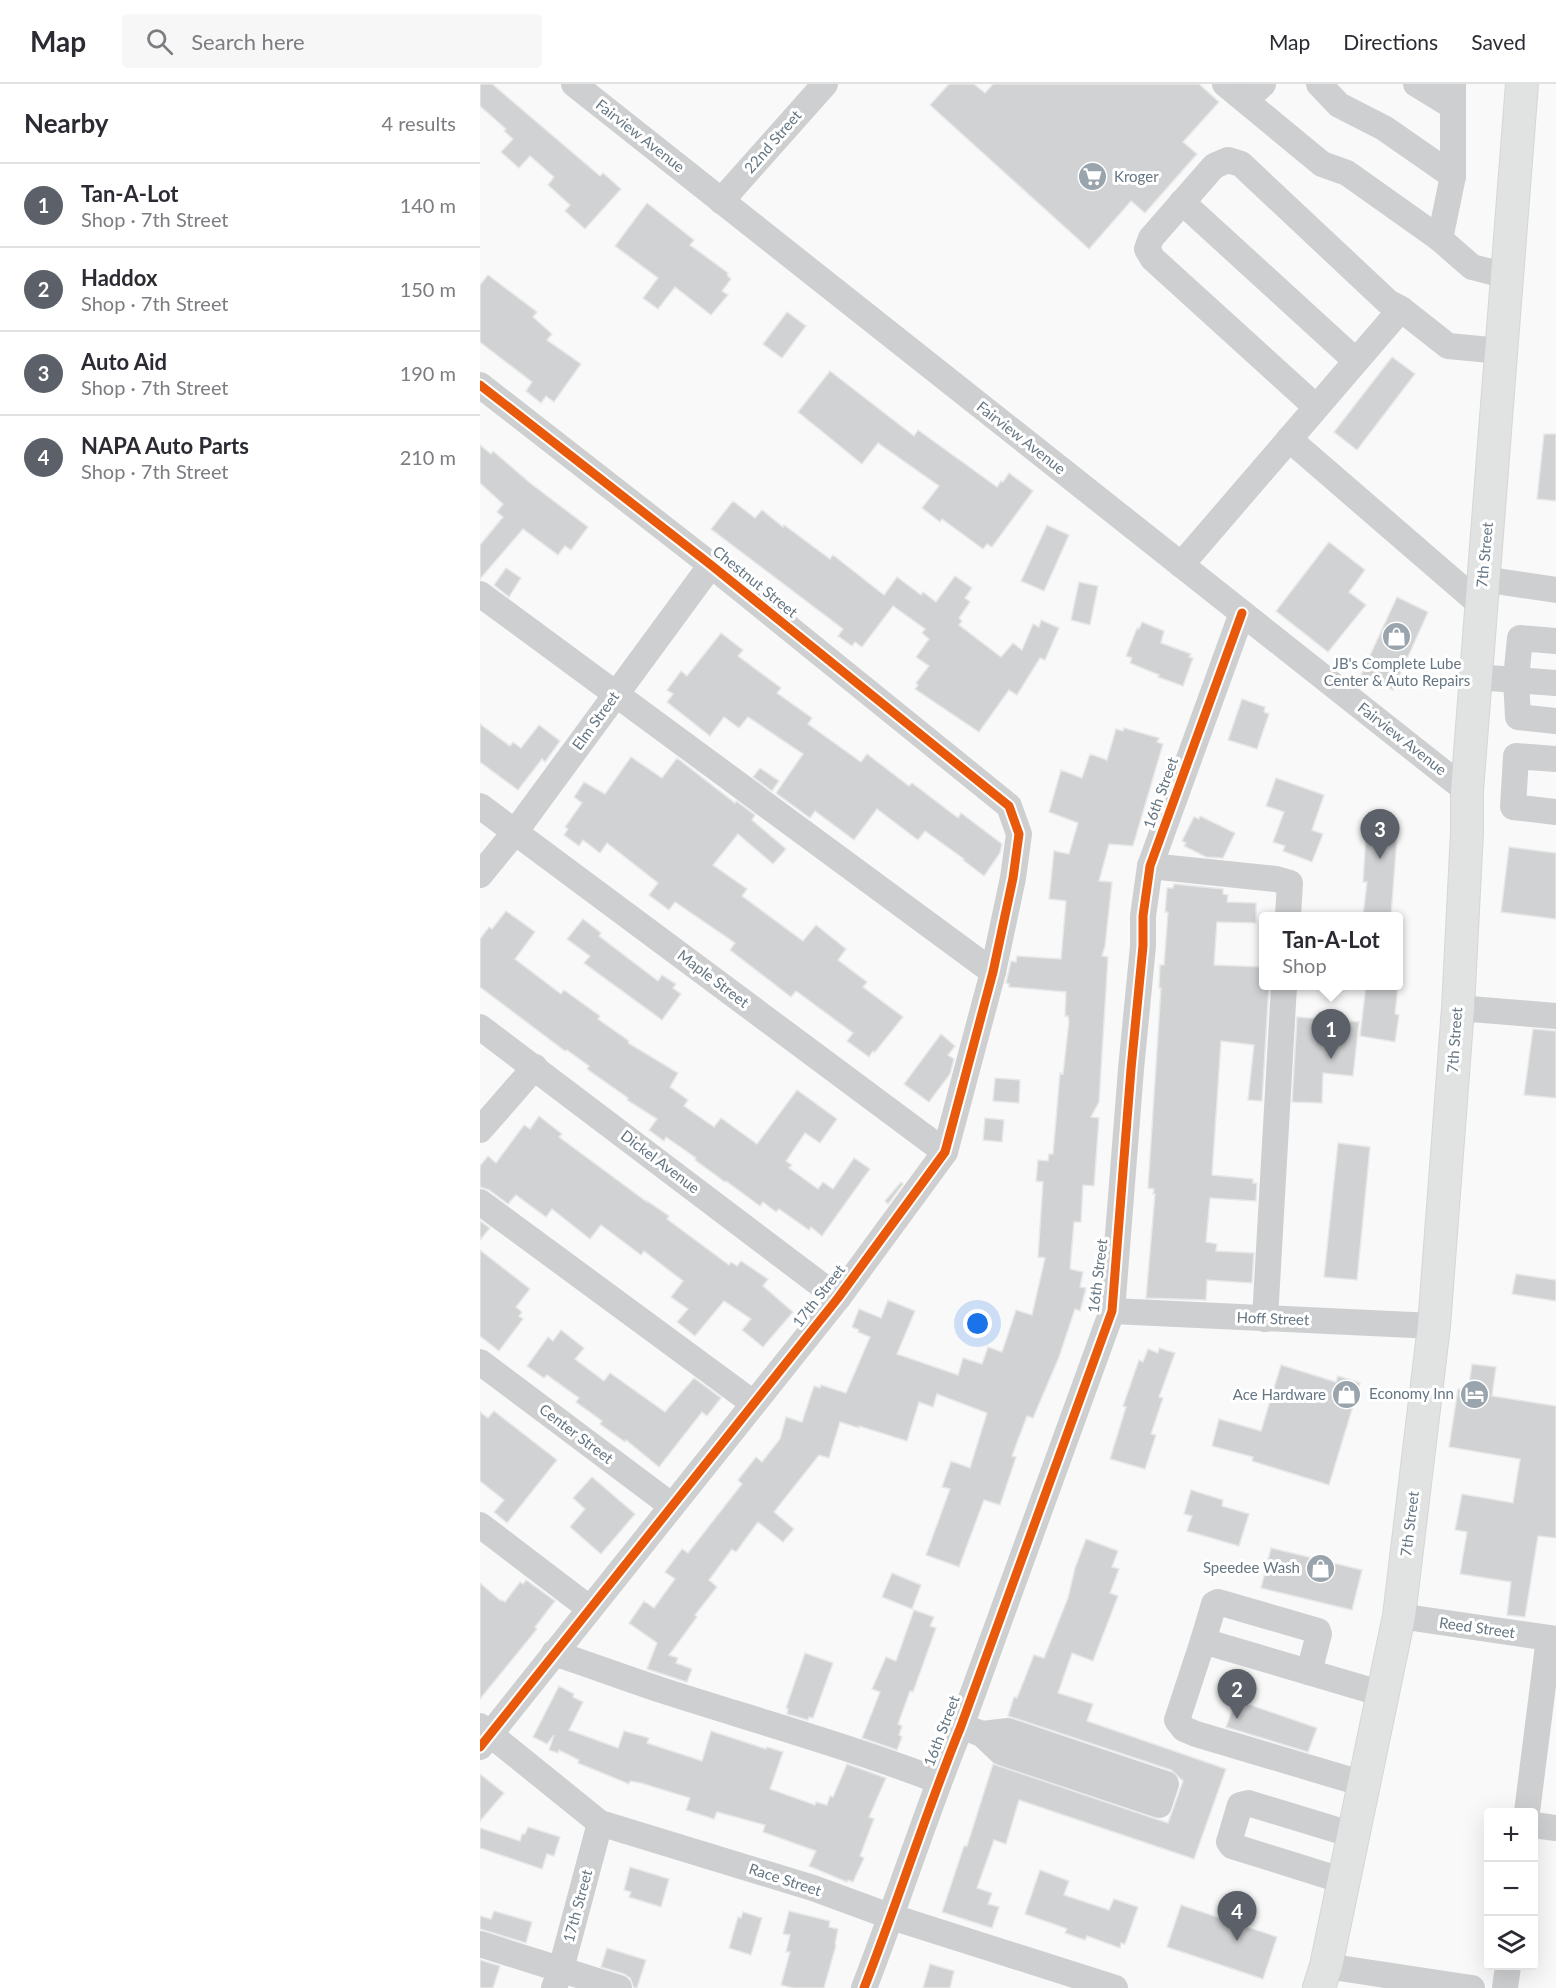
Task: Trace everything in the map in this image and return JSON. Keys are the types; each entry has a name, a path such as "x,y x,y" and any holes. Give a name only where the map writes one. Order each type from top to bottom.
{"main road":[{"name":"7th Street","path":"1323,1977 1399,1616 1434,1326 1458,1008 1467,792 1522,84"}],"street":[{"name":"Fairview Avenue","path":"574,84 1467,792"},
{"name":"22nd Street","path":"721,201 825,84"},
{"path":"1225,84 1255,92 1322,164 1347,173 1440,240 1472,267 1507,276"},
{"path":"1319,84 1339,105 1384,128 1453,176"},
{"path":"1416,84 1452,95 1453,176 1440,240"},
{"path":"1316,407 1153,259 1147,249 1151,238 1214,166 1228,160 1241,164 1388,302 1401,309 1448,346 1501,351"},
{"path":"1182,202 1356,361"},
{"path":"1181,565 1401,309"},
{"name":"Chestnut Street","path":"480,385 711,565 1009,806"},
{"path":"1289,439 1482,592 1556,590"},
{"name":"Elm Street","path":"480,875 711,565"},
{"path":"480,594 993,972"},
{"name":"16th Street","path":"864,1988 892,1917 939,1780 972,1730 1112,1311 1143,946 1143,916 1150,867 1242,613"},
{"path":"1556,641 1520,638 1516,679 1518,717 1513,807 1556,812"},
{"path":"1476,677 1556,683"},
{"path":"1518,717 1556,721"},
{"path":"1516,756 1556,759"},
{"name":"Maple Street","path":"480,806 945,1152"},
{"name":"17th Street","path":"483,1736 554,1653 838,1298 945,1152 993,972 1013,878 1019,834 1009,806"},
{"path":"1150,867 1276,879 1290,883 1288,912"},
{"path":"1265,1319 1284,990"},
{"path":"1458,1008 1556,1016"},
{"name":"Dickel Avenue","path":"480,1027 536,1067 838,1298"},
{"path":"480,1130 536,1067"},
{"path":"480,1202 753,1403"},
{"name":"Hoff Street","path":"1112,1311 1434,1326"},
{"name":"Center Street","path":"480,1362 672,1506"},
{"path":"480,1525 589,1608"},
{"path":"1309,1672 1319,1634 1317,1631 1218,1602 1214,1604 1177,1720 1184,1729 1196,1734 1364,1784"},
{"name":"Reed Street","path":"1399,1616 1552,1638"},
{"path":"1528,1808 1552,1638"},
{"path":"1203,1641 1383,1694"},
{"path":"554,1653 662,1690 834,1743 939,1780"},
{"path":"972,1730 1008,1731 1166,1784 1159,1805 1001,1752 972,1730"},
{"name":"Race Street","path":"483,1736 600,1823 813,1888 892,1917 1115,1988"},
{"path":"1344,1881 1232,1846 1229,1842 1240,1805 1248,1803 1353,1835"},
{"name":"17th Street","path":"558,1978 600,1823"},
{"path":"1538,1826 1556,1828"},
{"path":"480,1944 558,1978 619,1988"},
{"path":"1505,1988 1507,1970"},
{"path":"1323,1977 1464,1987"}],"building":[{"path":"480,84 492,84 600,176 603,173 621,189 585,229 565,211 570,205 548,185 554,177 530,156 519,168 501,152 513,139 504,131 506,129 480,106"},
{"name":"Kroger","path":"949,84 974,84 985,93 993,84 1199,84 1219,102 1183,142 1197,154 1145,213 1131,201 1089,249 930,105"},
{"path":"647,203 694,240 690,245 728,273 731,279 722,291 728,295 711,315 675,287 658,309 643,298 658,278 615,246"},
{"path":"488,275 537,312 533,317 552,334 547,340 581,364 554,402 546,396 541,403 526,391 532,382 480,342 480,285"},
{"path":"787,312 806,326 782,358 763,344"},
{"path":"1392,357 1415,374 1357,450 1334,432"},
{"path":"830,371 914,436 918,430 997,487 1009,473 1033,491 992,547 987,544 983,549 942,519 940,522 922,508 939,486 878,443 862,464 798,412"},
{"path":"1544,434 1556,434 1556,501 1537,499"},
{"path":"480,445 491,454 493,451 530,483 588,527 571,550 565,546 558,555 523,529 480,579 480,545 503,517 497,512 503,504 480,483"},
{"path":"733,501 755,518 762,510 830,559 833,555 884,595 897,577 921,595 923,592 936,602 955,576 972,588 965,598 970,602 959,618 962,621 959,625 1001,657 1013,643 1022,650 1033,624 1039,627 1041,620 1059,628 1045,660 1040,658 1017,695 1009,690 979,732 915,689 918,685 916,683 929,666 916,657 929,639 922,633 925,629 893,606 862,647 855,642 852,646 838,636 843,629 711,529"},
{"path":"1047,525 1069,535 1044,591 1021,581"},
{"path":"1329,542 1365,570 1349,592 1366,605 1328,652 1276,611"},
{"path":"506,568 521,578 509,597 494,585"},
{"path":"1079,582 1098,586 1090,625 1071,620"},
{"path":"1397,597 1428,612 1393,690 1361,675"},
{"path":"1142,622 1164,631 1161,643 1191,654 1189,657 1193,658 1183,686 1130,663 1132,658 1126,656 1137,628 1139,629"},
{"path":"721,633 743,650 738,656 781,688 777,693 812,718 808,724 861,762 867,754 909,786 912,783 958,818 961,813 1002,844 1000,853 984,876 925,831 918,840 877,809 854,840 815,811 810,818 776,793 803,754 748,717 739,728 724,717 710,736 667,702 673,694 667,690 681,671 687,676"},
{"path":"1242,699 1265,707 1264,712 1269,714 1257,749 1228,740"},
{"path":"480,724 510,746 513,742 521,748 539,725 560,741 545,762 542,759 518,790 480,762"},
{"path":"1124,728 1159,738 1157,742 1163,744 1133,846 1109,844 1099,881 1112,882 1102,956 1108,957 1099,1102 1091,1117 1099,1118 1094,1186 1083,1185 1081,1222 1074,1222 1070,1269 1083,1272 1080,1287 1086,1288 1080,1311 1075,1309 1059,1357 1033,1418 1027,1416 1012,1456 1016,1457 1000,1505 984,1500 959,1567 926,1555 950,1489 942,1487 951,1461 970,1468 987,1413 937,1394 933,1407 919,1402 907,1441 840,1422 829,1458 819,1455 774,1512 794,1529 783,1542 758,1522 736,1552 732,1549 709,1580 717,1587 695,1615 697,1617 669,1655 678,1658 676,1663 692,1669 687,1682 647,1669 657,1643 629,1623 644,1601 654,1608 675,1579 665,1572 682,1549 688,1553 742,1484 738,1480 756,1457 762,1462 780,1439 786,1417 802,1422 814,1386 820,1388 821,1385 846,1393 870,1337 852,1327 859,1309 881,1318 888,1300 915,1311 897,1354 958,1375 963,1358 982,1364 988,1347 1002,1352 1016,1310 1032,1315 1045,1258 1038,1257 1043,1182 1036,1181 1038,1160 1048,1161 1049,1154 1053,1154 1060,1073 1063,1074 1069,1021 1068,1016 1065,1016 1066,992 1009,987 1006,983 1011,961 1016,962 1017,956 1061,959 1066,901 1049,899 1054,851 1069,854 1078,823 1049,812 1061,770 1082,778 1090,754 1107,760 1116,729 1123,731"},
{"path":"631,757 662,778 677,758 735,803 736,801 755,815 752,820 786,849 773,864 738,834 713,865 747,889 742,896 803,941 816,925 846,949 838,960 867,982 863,987 903,1017 869,1057 847,1041 853,1033 796,991 791,997 730,950 735,943 675,902 669,910 649,895 658,883 607,843 600,853 583,840 579,846 564,835 568,829 565,827 582,803 574,797 584,782 605,794"},
{"path":"760,768 779,781 772,791 753,777"},
{"path":"1276,778 1324,795 1312,830 1323,834 1312,862 1283,851 1285,846 1273,842 1284,812 1266,806"},
{"path":"1200,816 1235,833 1223,858 1206,857 1184,846 1186,843 1182,841 1194,817 1199,819"},
{"path":"1366,835 1397,837 1391,912 1363,912 1367,882 1363,882"},
{"path":"1509,847 1556,853 1556,919 1501,912"},
{"path":"1174,884 1223,889 1223,894 1228,895 1227,902 1256,903 1256,923 1217,922 1214,965 1259,967 1259,990 1269,990 1262,1101 1248,1100 1254,1045 1221,1041 1212,1175 1253,1179 1253,1183 1257,1183 1256,1201 1210,1198 1206,1242 1217,1244 1216,1251 1254,1253 1252,1283 1207,1280 1206,1300 1146,1298 1155,1194 1153,1194 1154,1189 1148,1188 1161,988 1159,988 1160,965 1164,965 1168,912 1165,912 1167,888 1173,888"},
{"path":"506,911 535,932 515,959 561,994 564,990 600,1016 598,1019 629,1041 628,1043 678,1073 670,1087 688,1100 684,1106 714,1127 721,1118 757,1144 797,1090 837,1119 820,1143 805,1133 786,1161 792,1165 789,1168 818,1189 823,1182 833,1189 854,1158 870,1169 822,1236 811,1227 809,1230 779,1209 776,1212 763,1202 760,1206 666,1137 664,1141 649,1130 657,1119 627,1100 628,1098 587,1069 589,1066 567,1050 565,1051 480,987 480,939 489,927 492,929"},
{"path":"583,919 601,933 599,936 658,981 662,975 676,984 673,988 681,994 662,1020 584,963 590,956 567,939"},
{"path":"1366,990 1398,990 1395,1014 1399,1015 1395,1042 1360,1036"},
{"path":"1297,1017 1359,1022 1353,1076 1323,1073 1322,1103 1292,1102"},
{"path":"1533,1029 1556,1031 1556,1098 1524,1095"},
{"path":"941,1034 955,1046 948,1055 954,1059 950,1074 929,1102 904,1084"},
{"path":"995,1078 1020,1080 1019,1103 993,1101"},
{"path":"539,1116 562,1134 559,1137 669,1216 667,1219 729,1265 731,1262 737,1266 741,1261 768,1279 763,1286 793,1312 763,1347 742,1330 751,1319 724,1301 695,1336 677,1322 688,1309 671,1297 683,1281 644,1251 641,1255 601,1225 590,1239 552,1209 546,1217 516,1195 508,1204 489,1190 480,1187 480,1166 488,1156 496,1163 524,1125 530,1129"},
{"path":"985,1118 1004,1120 1002,1142 983,1140"},
{"path":"1338,1143 1370,1147 1357,1280 1324,1277"},
{"path":"901,1182 903,1184 888,1204 885,1201"},
{"path":"480,1221 490,1228 480,1240"},
{"path":"480,1250 530,1289 516,1307 522,1312 519,1316 523,1319 499,1351 480,1336"},
{"path":"1516,1274 1556,1280 1556,1301 1512,1294"},
{"path":"561,1330 584,1348 575,1359 604,1381 610,1373 665,1412 694,1378 721,1398 707,1416 702,1412 659,1467 626,1440 625,1442 600,1424 602,1421 576,1402 579,1398 547,1375 544,1378 527,1366 548,1337 553,1341"},
{"path":"1159,1348 1175,1353 1159,1397 1163,1398 1151,1434 1156,1435 1145,1469 1110,1459 1126,1407 1123,1406 1139,1360 1143,1362 1148,1349 1158,1353"},
{"path":"1472,1364 1496,1367 1492,1396 1556,1406 1556,1538 1538,1536 1525,1617 1507,1615 1511,1582 1460,1574 1467,1532 1455,1530 1462,1494 1513,1503 1520,1459 1449,1447 1458,1389 1468,1391"},
{"path":"1281,1365 1336,1382 1338,1376 1360,1383 1329,1485 1252,1461 1253,1457 1212,1446 1219,1419 1261,1431"},
{"path":"494,1411 557,1460 507,1523 494,1512 504,1500 480,1481 480,1412 488,1418"},
{"path":"592,1477 635,1514 601,1554 570,1527 585,1509 573,1498"},
{"path":"1191,1490 1223,1500 1222,1506 1249,1514 1239,1546 1187,1531 1192,1516 1184,1514"},
{"path":"1086,1539 1118,1551 1112,1567 1119,1569 1110,1593 1118,1596 1093,1661 1072,1653 1058,1693 1093,1704 1087,1721 1226,1769 1194,1859 1019,1800 1006,1844 994,1840 977,1888 992,1893 988,1904 999,1907 992,1928 942,1912 964,1846 967,1846 993,1764 1168,1823 1183,1781 1171,1770 1008,1716 1014,1697 1017,1698 1034,1655 1044,1658 1068,1598 1075,1568"},
{"path":"1271,1548 1362,1570 1352,1610 1261,1588"},
{"path":"892,1573 921,1585 912,1609 882,1597"},
{"path":"526,1580 555,1601 535,1627 537,1629 480,1699 480,1583 505,1602 520,1582 523,1584"},
{"path":"914,1610 934,1617 930,1626 936,1628 913,1692 910,1691 898,1724 902,1726 899,1735 902,1737 897,1750 862,1738 880,1692 872,1689 886,1657 896,1661"},
{"path":"805,1653 833,1663 813,1718 809,1717 808,1720 787,1714 788,1709 786,1708"},
{"path":"559,1686 583,1702 569,1730 618,1748 624,1731 649,1738 647,1743 702,1761 711,1731 766,1749 767,1747 783,1752 770,1789 815,1805 816,1802 827,1805 830,1796 833,1797 847,1764 886,1778 869,1817 874,1819 860,1856 864,1858 853,1882 848,1880 847,1882 809,1866 816,1851 763,1832 765,1825 717,1812 714,1819 686,1810 690,1798 641,1783 630,1781 629,1784 578,1763 579,1760 559,1750 558,1753 549,1750 554,1735 547,1744 533,1737"},
{"path":"1236,1700 1317,1728 1308,1752 1226,1727"},
{"path":"480,1774 504,1793 480,1821"},
{"path":"528,1827 560,1837 554,1856 547,1854 542,1869 480,1848 480,1828 520,1841"},
{"path":"630,1867 669,1879 661,1907 629,1897 631,1892 624,1890"},
{"path":"1040,1870 1069,1881 1064,1895 1109,1910 1114,1899 1138,1907 1125,1944 1121,1943 1120,1948 1087,1936 1085,1940 1065,1933 1067,1929 1065,1928 1025,1914"},
{"path":"1181,1905 1277,1937 1263,1979 1167,1947"},
{"path":"494,1911 532,1922 526,1943 480,1929 480,1916 491,1919"},
{"path":"789,1911 830,1921 829,1927 838,1929 824,1988 793,1988 781,1985 790,1952 786,1952 790,1935 783,1934"},
{"path":"743,1912 762,1918 751,1955 729,1948 738,1917 741,1918"},
{"path":"607,1948 646,1960 637,1988 634,1988 630,1978 624,1974 601,1967"},
{"path":"480,1960 500,1966 493,1988 480,1988"},
{"path":"930,1964 954,1971 950,1988 923,1988"}],"cycle path":[{"path":"480,385 711,565 1009,806 1019,834 1013,878 993,972 945,1152 838,1298 480,1747"},
{"path":"864,1988 1112,1311 1143,946 1143,916 1150,866 1242,613"}],"place":[{"name":"Kroger","path":"1093,177"},
{"name":"JB's Complete Lube Center & Auto Repairs","path":"1397,637"},
{"name":"Auto Aid","path":"1380,859"},
{"name":"Tan-A-Lot","path":"1331,1059"},
{"name":"Economy Inn","path":"1475,1394"},
{"name":"Ace Hardware","path":"1347,1395"},
{"name":"Speedee Wash","path":"1321,1568"},
{"name":"Haddox","path":"1237,1719"},
{"name":"NAPA Auto Parts","path":"1237,1941"}]}
